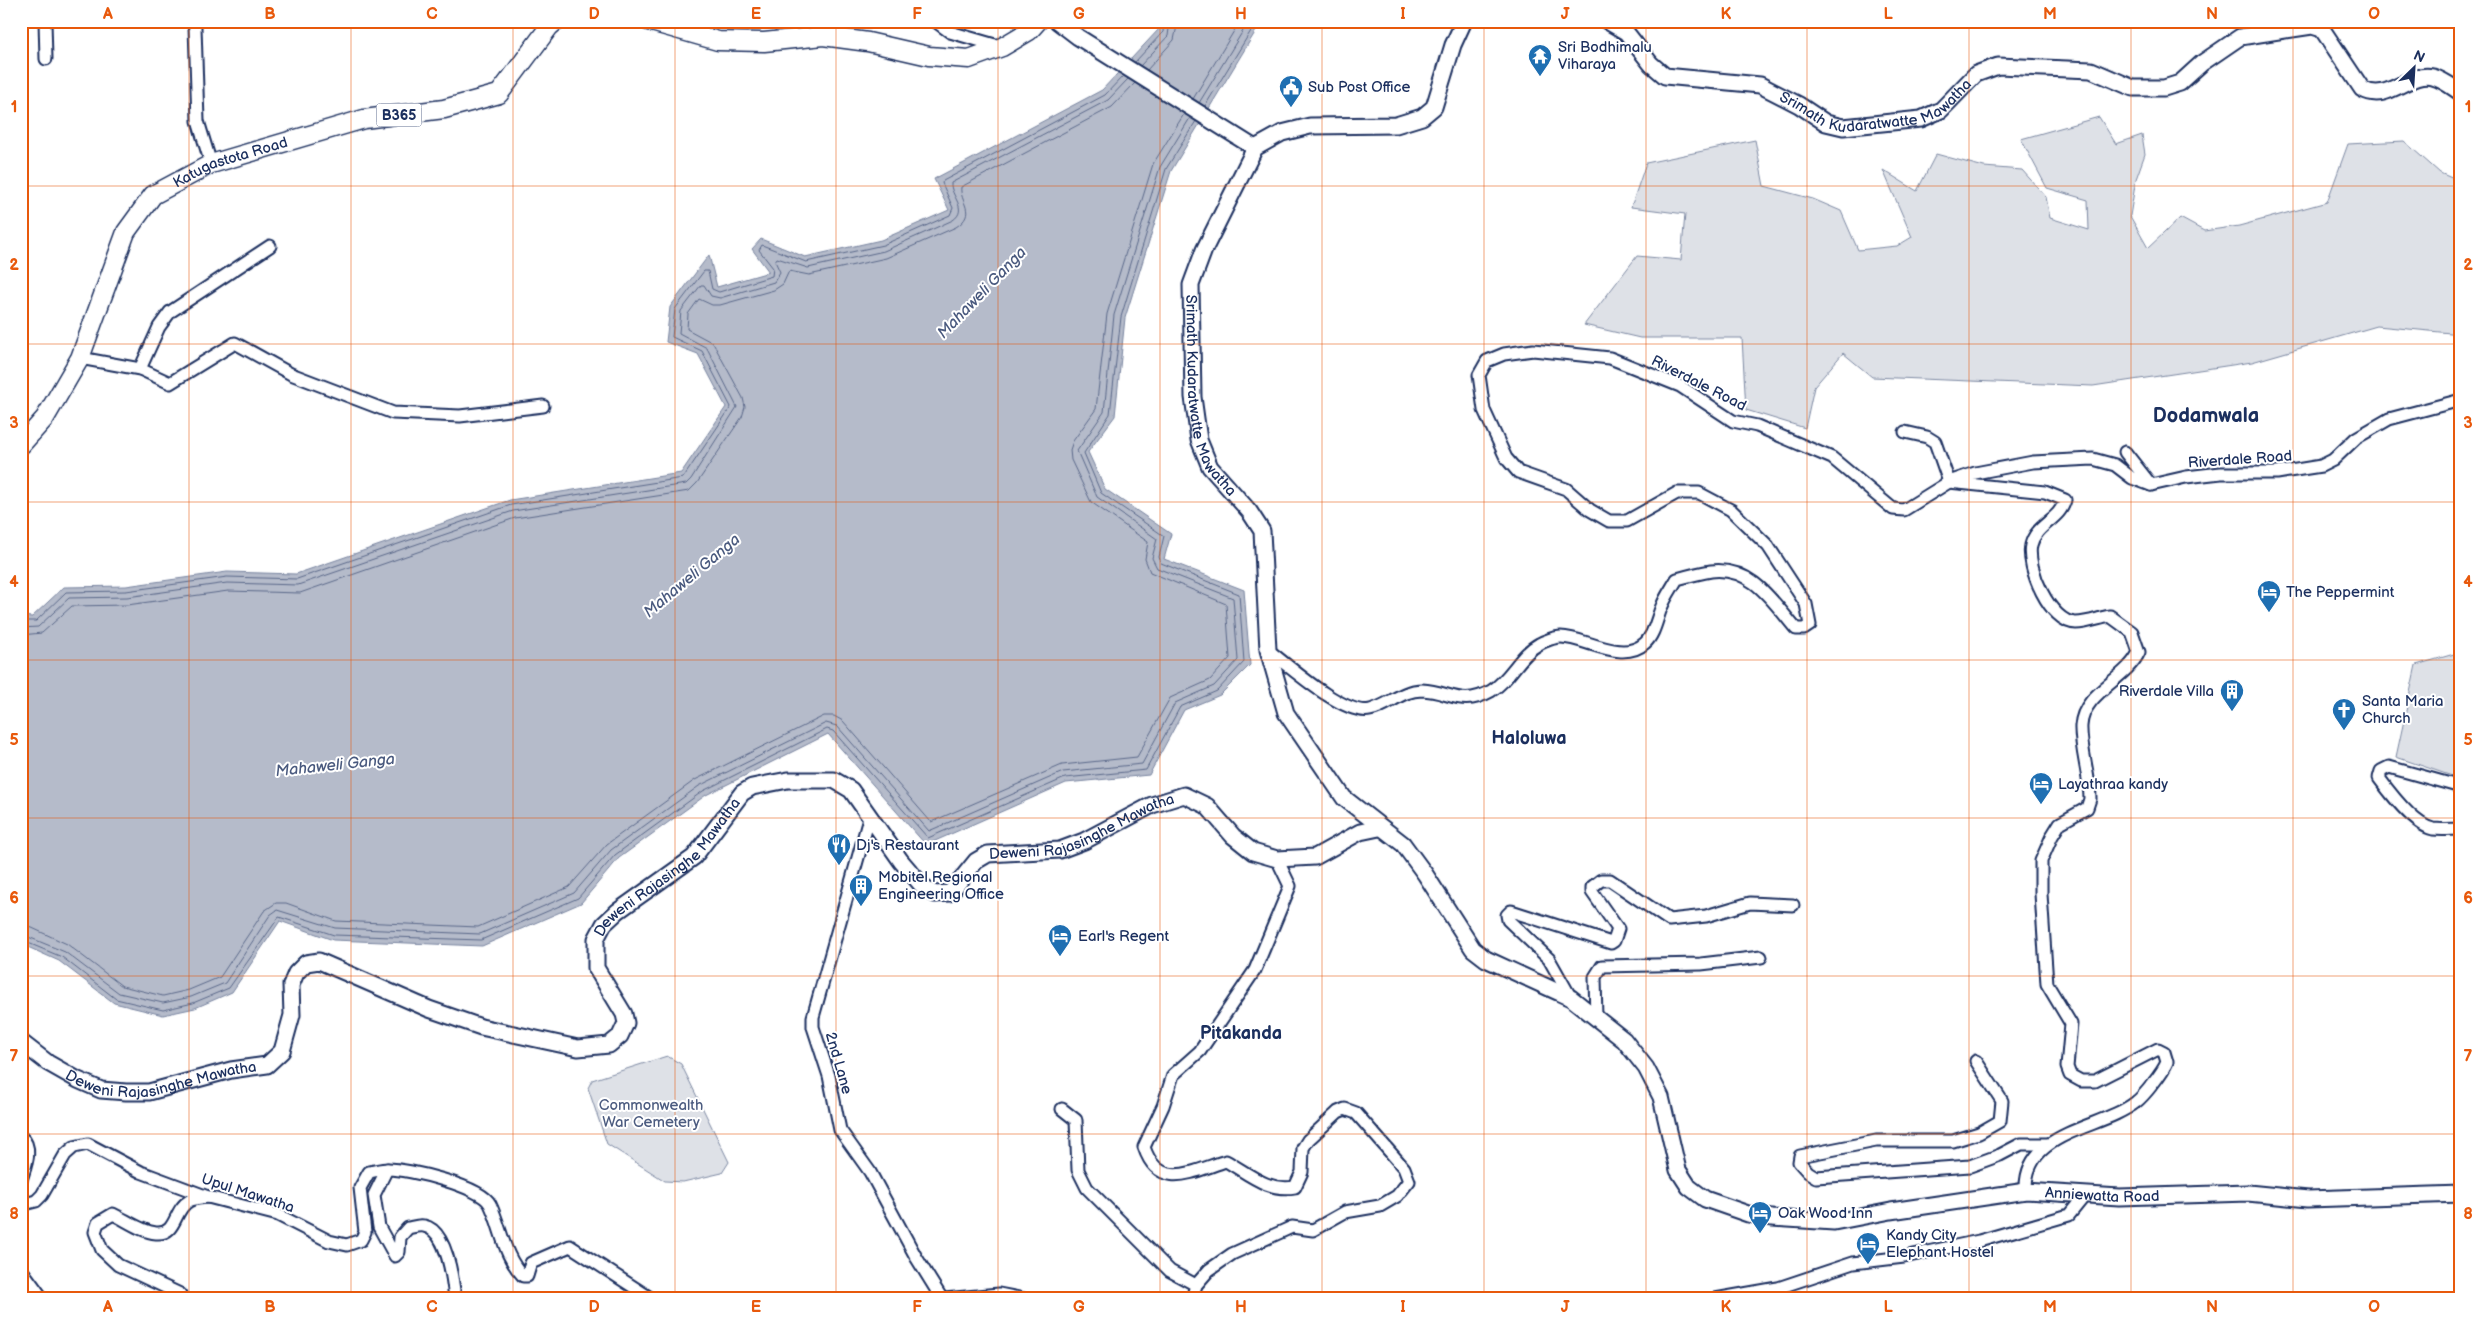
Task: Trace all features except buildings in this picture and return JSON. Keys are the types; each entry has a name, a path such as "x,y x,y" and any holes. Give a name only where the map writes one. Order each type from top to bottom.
{"main road":[{"name":"Katugastota Road","path":"21,445 45,418 80,358 126,232 153,195 210,164 364,119 444,109 499,94 549,27 556,21"},
{"path":"648,21 718,42 764,42 823,36 868,42 929,56 969,59 1002,47 1029,32 1038,21"}],"street":[{"path":"45,21 46,59"},
{"path":"191,21 194,27 198,121 210,164"},
{"path":"935,21 950,32 1002,47"},
{"path":"1057,21 1255,148 1282,133 1310,126 1396,125 1422,117 1434,107 1452,44 1464,21"},
{"name":"Srimath Kudaratwatte Mawatha","path":"1607,21 1626,32 1651,64 1665,76 1760,86 1799,105 1826,123 1843,127 1920,119 1941,110 1976,74 1998,66 2091,70 2133,88 2164,88 2180,83 2202,62 2240,37 2312,26 2322,29 2362,89 2370,94 2380,94 2421,77 2443,80 2461,93"},
{"name":"Srimath Kudaratwatte Mawatha","path":"1255,148 1204,250 1191,285 1193,388 1199,440 1210,467 1249,511 1262,531 1268,650 1286,712 1344,798 1379,828 1403,844 1473,949 1486,959 1570,998 1596,1018"},
{"path":"140,369 159,327 170,312 270,246"},
{"path":"80,358 140,369 170,383 235,343 291,374 393,412 460,416 543,406"},
{"name":"Riverdale Road","path":"1268,650 1334,701 1353,710 1370,710 1402,694 1416,690 1434,690 1461,700 1477,698 1493,690 1538,644 1561,637 1612,650 1632,649 1645,643 1658,621 1662,607 1677,579 1713,571 1745,575 1758,584 1796,629 1804,630 1810,624 1806,604 1768,546 1731,510 1699,493 1677,493 1627,521 1609,521 1590,510 1566,489 1518,472 1506,458 1484,410 1478,375 1487,361 1504,354 1533,350 1610,358 1642,370 1680,386 1733,421 1757,426 1832,458 1893,509 1904,510 1949,482 1975,473 2033,462 2093,459 2115,465 2132,478 2151,485 2186,477 2221,473 2277,473 2321,466 2333,460 2356,438 2389,419 2461,400"},
{"path":"1905,432 1927,437 1935,442 1949,482 2045,492 2065,500 2062,510 2038,530 2031,546 2032,567 2040,591 2065,620 2075,624 2110,616 2132,632 2139,652 2133,664 2090,702 2081,726 2090,799 2087,808 2060,823 2052,836 2041,861 2040,894 2047,984 2071,1024 2067,1067 2070,1075 2081,1081 2095,1081 2158,1049 2164,1052 2166,1062 2136,1102 2048,1144 2029,1167 2026,1191"},
{"path":"2124,452 2151,485"},
{"path":"2461,787 2389,768 2381,771 2380,778 2391,794 2412,816 2432,829 2461,830"},
{"name":"Deweni Rajasinghe Mawatha","path":"21,1042 48,1063 78,1080 101,1090 148,1092 231,1070 267,1065 282,1051 292,1015 291,985 296,972 306,963 319,961 429,1009 481,1027 578,1048 609,1045 620,1036 626,1023 624,1014 596,968 596,939 604,924 618,911 694,857 742,793 752,787 788,780 834,780 851,790 901,861 925,889 934,894 950,893 976,861 988,854 1060,850 1084,841 1152,805 1184,795 1207,806 1232,836 1253,852 1276,860 1315,857 1360,832 1379,828"},
{"name":"2nd Lane","path":"870,815 812,1016 813,1027 829,1076 840,1130 870,1172 916,1257 943,1299 999,1294 1024,1299"},
{"path":"1192,1299 1196,1286 1209,1270 1232,1254 1292,1227 1313,1230 1345,1212 1380,1206 1397,1196 1409,1181 1404,1168 1356,1114 1345,1109 1338,1112 1308,1140 1303,1148 1302,1172 1295,1187 1281,1190 1271,1187 1226,1161 1177,1176 1162,1174 1148,1159 1144,1147 1163,1106 1173,1075 1200,1051 1255,970 1290,886 1276,860"},
{"path":"1570,998 1549,958 1508,920 1507,915 1512,911 1614,942 1618,929 1592,892 1592,888 1601,880 1610,880 1669,920 1706,916 1750,902 1793,904"},
{"path":"1596,1018 1595,977 1602,966 1682,965 1761,957"},
{"name":"Anniewatta Road","path":"1596,1018 1624,1040 1646,1068 1661,1098 1678,1170 1689,1187 1705,1199 1748,1214 1772,1218 1834,1222 1891,1210 2026,1191 2120,1197 2248,1193 2308,1198 2461,1194"},
{"path":"1976,1061 2002,1100 2000,1121 1979,1133 1953,1141 1876,1141 1800,1156 1799,1162 1808,1172 1816,1177 1970,1166 2000,1156 2021,1144 2048,1144"},
{"path":"1062,1109 1076,1120 1078,1170 1087,1188 1170,1271 1196,1286"},
{"path":"21,1137 26,1141 28,1152 21,1180"},
{"name":"Upul Mawatha","path":"21,1201 24,1204 36,1201 42,1195 65,1155 74,1147 88,1144 142,1172 208,1197 278,1215 329,1241 347,1245 361,1240 365,1232 360,1188 369,1172 388,1169"},
{"path":"455,1299 451,1269 437,1234 424,1226 408,1228 400,1237 399,1252 395,1256 379,1227 374,1195 388,1169 458,1183 478,1192 489,1202 511,1264 523,1276 526,1276 531,1262 570,1246 652,1299"},
{"path":"1715,1299 1778,1288 1853,1264 1904,1257 1979,1241 2069,1215 2086,1194"},
{"path":"181,1299 180,1294 118,1266 102,1250 95,1232 98,1224 113,1214 154,1233 165,1233 173,1226 178,1211 190,1200 208,1197"},
{"path":"21,1269 43,1299"}],"green space":[{"path":"2099,117 2116,144 2142,135 2145,154 2136,179 2130,216 2148,248 2180,218 2204,231 2239,226 2327,202 2348,144 2404,141 2440,173 2461,182 2461,334 2377,326 2252,362 2093,386 1872,377 1843,353 1814,387 1805,428 1746,410 1742,338 1640,338 1584,325 1637,256 1681,260 1685,214 1631,207 1646,163 1755,140 1764,186 1813,199 1841,211 1858,250 1897,246 1912,237 1883,170 1917,191 1936,154 1984,167 2022,170 2046,197 2050,218 2089,230 2088,200 2047,188 2021,139"},
{"path":"2461,652 2461,779 2396,757 2416,665"},
{"name":"Commonwealth War Cemetery","path":"667,1056 681,1064 729,1162 722,1173 683,1182 665,1181 607,1144 588,1088 592,1080"}],"water":[{"name":"Mahaweli Ganga","path":"1159,21 1262,21 1171,171 1125,318 1115,416 1088,452 1105,489 1171,534 1164,559 1244,590 1250,665 1220,695 1184,710 1149,775 1066,783 926,845 828,734 706,795 619,858 581,903 482,946 333,940 280,921 232,992 195,1008 163,1015 114,1003 59,961 21,944 21,616 32,617 64,587 126,586 227,572 296,574 510,500 681,473 726,407 698,354 666,342 670,307 709,255 717,287 769,272 752,249 761,239 805,257 881,240 949,210 934,179 1102,90 1159,29"}],"place":[{"name":"Sri Bodhimalu Viharaya","path":"1540,77"},
{"name":"Sub Post Office","path":"1291,108"},
{"name":"The Peppermint","path":"2269,613"},
{"name":"Riverdale Villa","path":"2232,712"},
{"name":"Santa Maria Church","path":"2344,731"},
{"name":"Layathraa kandy","path":"2041,805"},
{"name":"Dj's Restaurant","path":"839,866"},
{"name":"Mobitel Regional Engineering Office","path":"861,907"},
{"name":"Earl's Regent","path":"1060,957"},
{"name":"Oak Wood Inn","path":"1760,1234"},
{"name":"Kandy City Elephant Hostel","path":"1868,1265"}],"district":[{"name":"Dodamwala","path":"2206,415"},
{"name":"Haloluwa","path":"1529,738"},
{"name":"Pitakanda","path":"1241,1033"}]}
